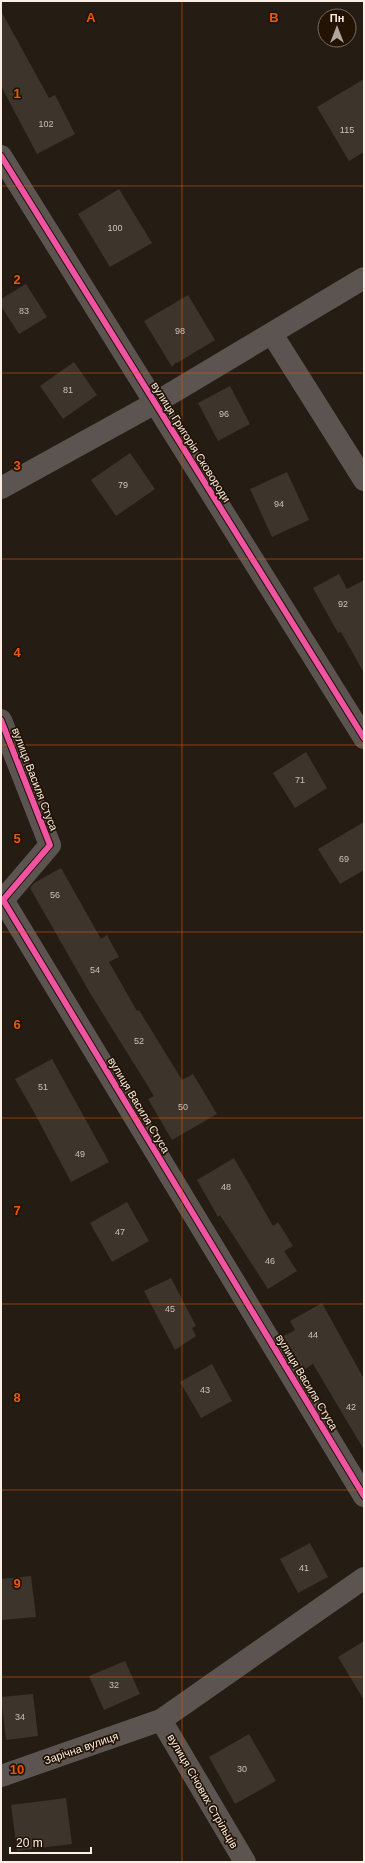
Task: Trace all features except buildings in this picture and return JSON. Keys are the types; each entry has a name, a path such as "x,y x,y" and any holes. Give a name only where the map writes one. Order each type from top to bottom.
{"street":[{"name":"вулиця Григорія Сковороди","path":"1,156 364,738"},
{"path":"1,488 154,403 364,278"},
{"path":"272,334 364,480"},
{"name":"вулиця Василя Стуса","path":"1,720 50,845 3,900 364,1496"},
{"name":"Зарічна вулиця","path":"1,1776 162,1720 364,1578"},
{"name":"вулиця Січових Стрільців","path":"162,1720 245,1862"}],"cycle path":[{"path":"1,156 364,738"},
{"path":"1,720 50,845 3,900 364,1496"}]}
